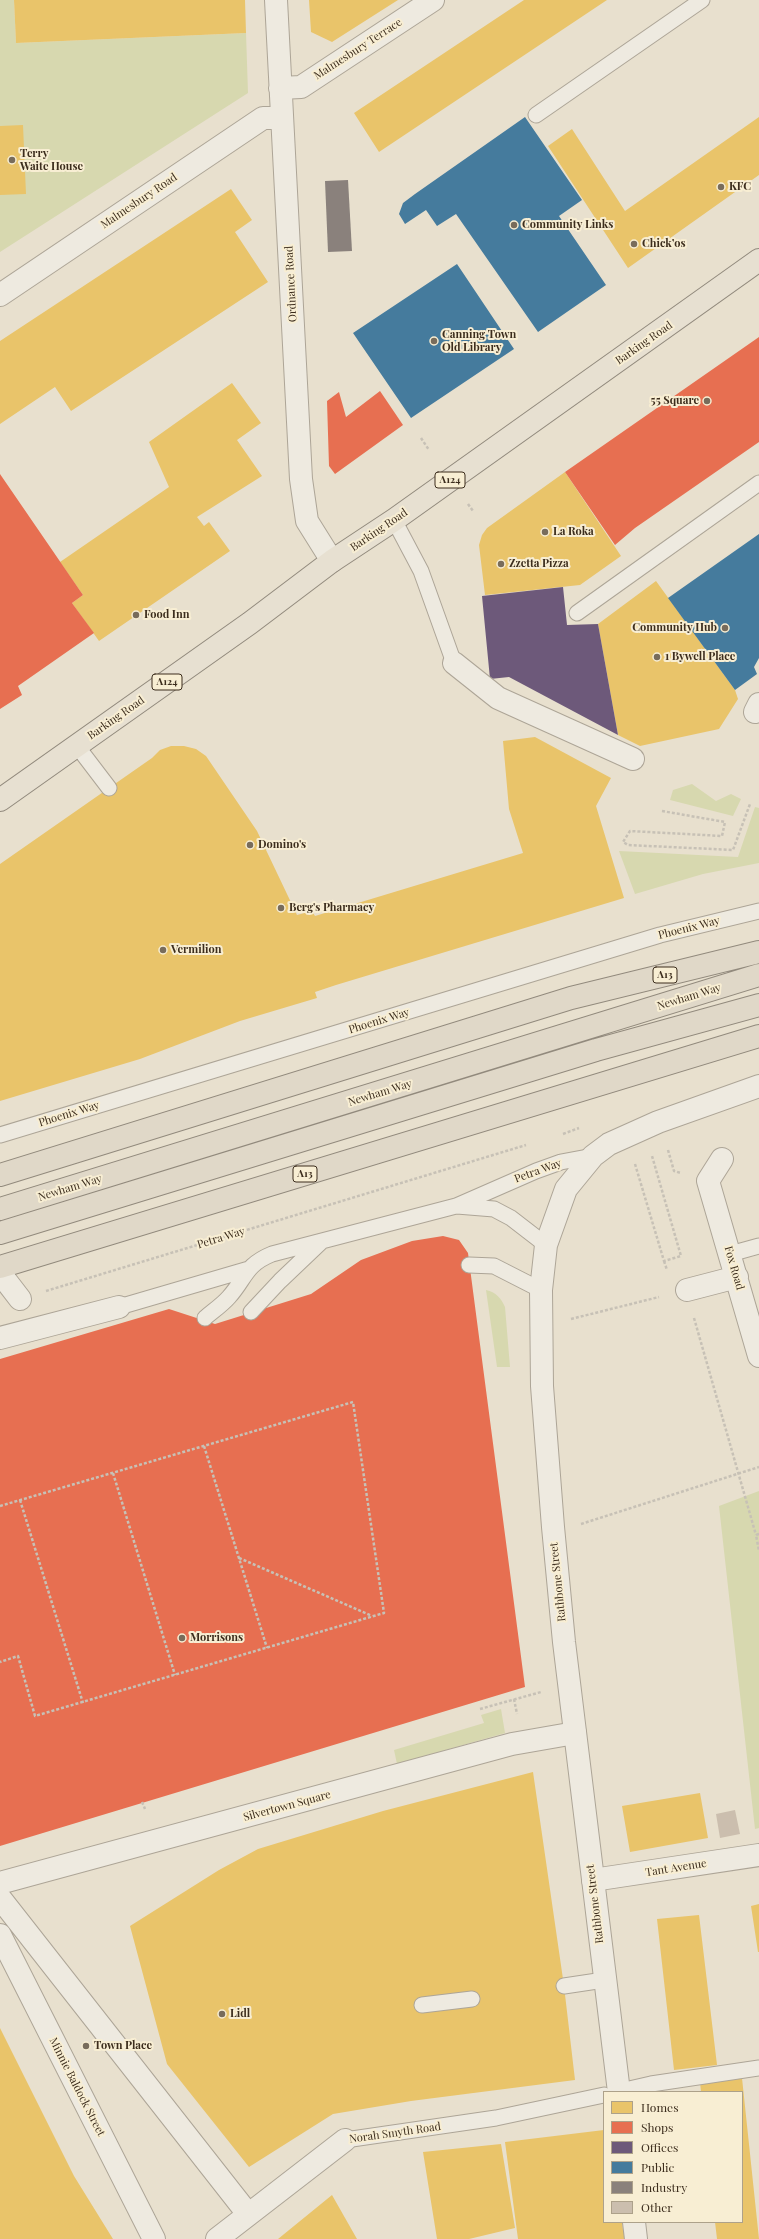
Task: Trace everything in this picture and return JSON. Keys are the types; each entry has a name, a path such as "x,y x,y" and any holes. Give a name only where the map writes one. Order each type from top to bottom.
{"highway":[{"name":"A13","path":"0,1176 571,998 759,952"},
{"name":"Newham Way","path":"0,1209 759,975"},
{"name":"Newham Way","path":"0,1233 596,1050 759,1005"},
{"name":"A13","path":"0,1267 610,1080 759,1036"}],"main road":[{"name":"Barking Road","path":"0,800 250,623 332,561 394,520 759,260"}],"street":[{"name":"Ordnance Road","path":"276,0 301,479 307,521 332,561"},
{"name":"Malmesbury Terrace","path":"280,88 301,86 433,0"},
{"name":"Malmesbury Road","path":"0,296 263,118 282,118"},
{"path":"454,663 498,698 633,759"},
{"name":"Rathbone Street","path":"615,2091 604,1980 575,1733 554,1535 542,1386 541,1290 546,1245 566,1189 593,1156 624,1136 658,1122 759,1086"},
{"path":"708,1181 722,1159"},
{"name":"Fox Road","path":"708,1181 759,1356"},
{"path":"0,1273 20,1299"},
{"path":"681,1291 737,1277"},
{"path":"0,1338 119,1307"},
{"name":"Silvertown Square","path":"0,1883 512,1744 575,1733"},
{"name":"Tant Avenue","path":"593,1880 759,1855"},
{"path":"0,1898 248,2214"},
{"name":"Minnie Baldock Street","path":"0,1935 154,2239"},
{"name":"Norah Smyth Road","path":"217,2239 344,2140"},
{"path":"634,2223 636,2239"}],"lane":[{"path":"536,115 702,0"},
{"path":"577,613 759,483"},
{"path":"394,520 421,571 454,663"},
{"path":"77,746 109,788"},
{"name":"Phoenix Way","path":"0,1135 660,935 759,911"},
{"name":"Petra Way","path":"249,1269 257,1260 272,1254 324,1239 456,1206 536,1170 561,1162 593,1156"},
{"path":"456,1206 494,1209 511,1218 546,1245"},
{"path":"251,1312 301,1259 324,1239"},
{"path":"730,1254 759,1246"},
{"path":"469,1265 494,1266 541,1290"},
{"path":"119,1307 249,1269"},
{"path":"205,1318 229,1296 249,1269"},
{"path":"564,1986 604,1980"},
{"path":"422,2005 472,1999"},
{"name":"Norah Smyth Road","path":"627,2091 759,2068"},
{"name":"Norah Smyth Road","path":"344,2140 496,2118 603,2096"}],"path":[{"path":"421,438 429,450"},
{"path":"468,504 473,511"},
{"path":"662,811 725,822 722,836 630,831 623,842 628,845 733,850 750,804"},
{"path":"666,1145 674,1171 708,1181"},
{"path":"634,1158 664,1261 681,1256 652,1157"},
{"name":"Petra Way","path":"20,1299 441,1172"},
{"path":"568,1320 681,1291 694,1316 758,1535 759,1552"},
{"path":"0,1506 353,1402 384,1613 35,1716 18,1656 0,1662"},
{"path":"204,1446 267,1648"},
{"path":"578,1524 759,1467"},
{"path":"113,1473 175,1675"},
{"path":"20,1500 83,1703"},
{"path":"239,1557 372,1616"},
{"path":"480,1709 542,1691"},
{"path":"142,1802 145,1809"}],"green space":[{"path":"0,0 14,0 16,43 246,33 248,93 0,252"},
{"path":"692,784 716,801 731,794 741,799 733,816 670,800 673,790"},
{"path":"755,807 759,808 759,863 703,874 635,894 619,851 738,857"},
{"path":"486,1290 493,1292 498,1296 505,1307 510,1367 497,1367"},
{"path":"759,1491 759,1828 755,1829 719,1506"},
{"path":"501,1709 505,1733 397,1764 394,1750 484,1723 481,1715"}],"building: Homes":[{"path":"14,0 245,0 246,33 16,43"},
{"path":"309,0 398,0 332,42 311,32"},
{"path":"524,0 607,0 379,152 354,113"},
{"path":"759,117 759,175 628,268 548,146 572,129 625,211"},
{"name":"Terry Waite House","path":"23,125 26,194 0,195 0,126"},
{"path":"231,189 252,220 235,232 268,282 71,411 55,387 0,424 0,341"},
{"path":"232,383 261,423 237,440 262,476 197,517 204,526 209,522 230,551 99,641 72,603 83,595 60,562 169,487 149,442"},
{"name":"La Roka","path":"565,472 621,556 580,585 485,595 479,545 482,535 487,528"},
{"name":"1 Bywell Place","path":"656,581 735,690 738,699 719,729 640,746 618,735 598,624"},
{"name":"Vermilion","path":"535,737 611,778 596,806 624,898 336,985 315,992 317,998 240,1021 140,1059 0,1101 0,864 152,758 160,750 171,746 184,746 196,749 206,756 257,831 297,915 312,911 315,916 523,853 509,809 503,741"},
{"path":"533,1772 564,1986 575,2080 411,2101 333,2114 249,2167 167,2064 130,1926 219,1870 258,1849 383,1811"},
{"path":"700,1793 708,1838 630,1852 622,1806"},
{"path":"759,1904 759,1952 758,1952 751,1906"},
{"path":"699,1915 717,2065 674,2070 657,1919"},
{"path":"0,2028 74,2176 113,2239 0,2239"},
{"path":"742,2078 759,2239 717,2239 715,2223 743,2223 743,2091 701,2091 700,2082"},
{"path":"603,2130 603,2223 622,2223 623,2230 635,2230 636,2239 518,2239 505,2142"},
{"path":"501,2144 515,2228 469,2239 437,2239 423,2152"},
{"path":"332,2195 357,2239 278,2239"}],"building: Shops":[{"path":"759,337 759,442 635,528 615,545 565,472"},
{"path":"380,391 403,425 335,474 329,466 327,401 339,392 346,417"},
{"path":"0,474 83,595 72,603 94,633 18,686 22,695 0,709"},
{"path":"443,1236 459,1240 468,1253 525,1687 0,1846 0,1359 169,1309 215,1324 311,1294 361,1260 412,1241"}],"building: Offices":[{"path":"563,587 567,625 598,624 618,735 509,677 490,679 482,596"}],"building: Public":[{"name":"Community Links","path":"525,117 582,200 559,216 606,285 538,332 456,214 437,226 426,210 405,224 399,214 403,203"},
{"name":"Canning Town Old Library","path":"457,264 514,349 411,418 353,333"},
{"name":"Community Hub","path":"759,534 759,658 754,667 757,674 735,690 668,598"}],"building: Industry":[{"path":"348,180 352,251 328,252 325,181"}],"building: Other":[{"path":"735,1810 740,1834 720,1838 716,1814"}],"place":[{"name":"Terry Waite House","path":"12,160"},
{"name":"KFC","path":"721,187"},
{"name":"Community Links","path":"514,225"},
{"name":"Chick’os","path":"634,244"},
{"name":"Canning Town Old Library","path":"434,341"},
{"name":"55 Square","path":"707,401"},
{"name":"La Roka","path":"545,532"},
{"name":"Zzetta Pizza","path":"501,564"},
{"name":"Food Inn","path":"136,615"},
{"name":"Community Hub","path":"725,628"},
{"name":"1 Bywell Place","path":"657,657"},
{"name":"Domino's","path":"250,845"},
{"name":"Berg's Pharmacy","path":"281,908"},
{"name":"Vermilion","path":"163,950"},
{"name":"Morrisons","path":"182,1638"},
{"name":"Lidl","path":"222,2014"},
{"name":"Town Place","path":"86,2046"}]}
